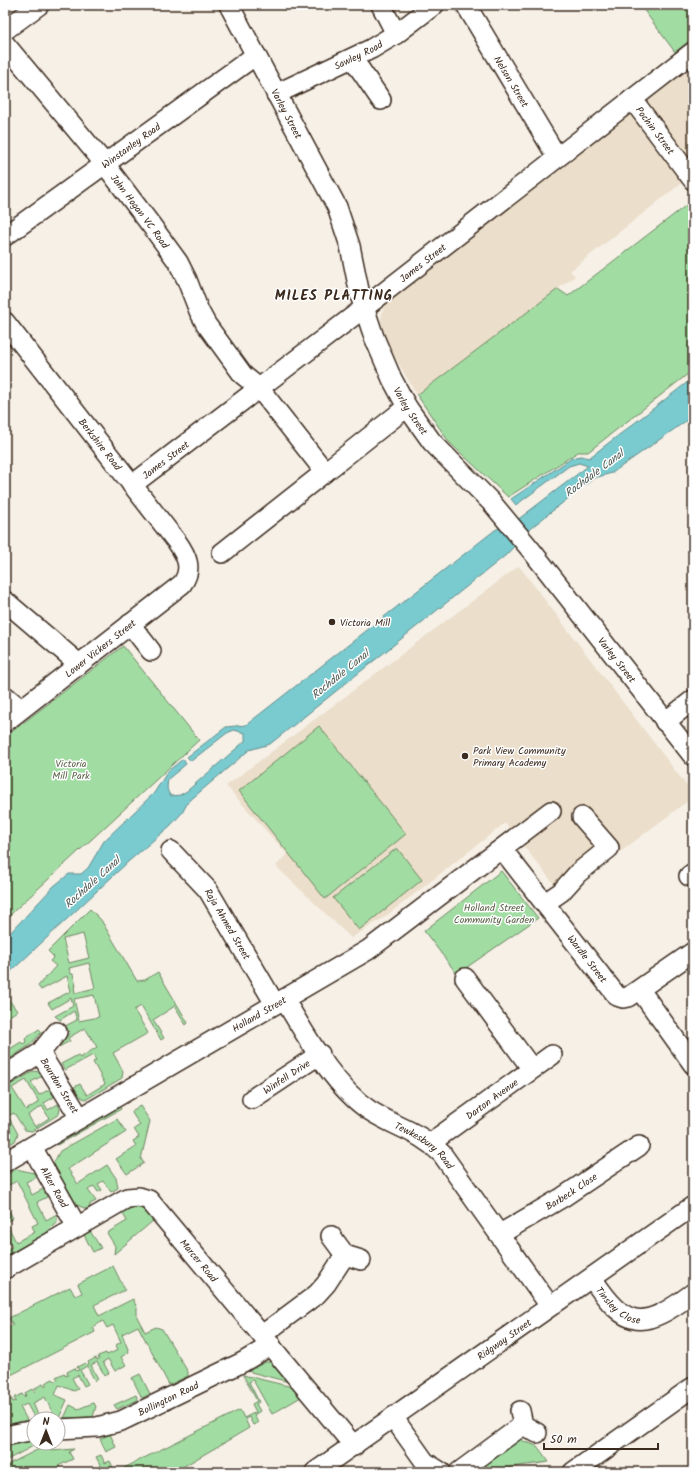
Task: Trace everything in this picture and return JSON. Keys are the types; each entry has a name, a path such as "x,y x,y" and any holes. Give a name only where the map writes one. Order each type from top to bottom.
{"street":[{"path":"5,30 39,5"},
{"name":"Varley Street","path":"229,5 337,207 350,246 364,308 383,360 407,407 432,442 503,515 693,756"},
{"path":"381,5 396,34"},
{"name":"Sawley Road","path":"276,94 353,58 396,34 434,5"},
{"name":"Nelson Street","path":"466,5 557,157"},
{"name":"John Hogan VC Road","path":"5,44 104,163 178,262 188,280 199,311 206,324 243,375 259,388 325,472"},
{"name":"James Street","path":"132,485 364,308 693,52"},
{"name":"Winstanley Road","path":"5,236 104,163 256,55"},
{"path":"353,58 381,100"},
{"name":"Pochin Street","path":"632,99 693,180"},
{"name":"Berkshire Road","path":"5,322 182,550 189,570"},
{"path":"222,553 407,407"},
{"name":"Lower Vickers Street","path":"5,722 182,584 189,570"},
{"path":"5,601 79,664"},
{"path":"130,624 151,651"},
{"path":"5,696 21,709"},
{"path":"665,722 693,700"},
{"name":"Holland Street","path":"5,1162 368,950 551,811"},
{"path":"545,903 561,892 578,872 609,848 582,817"},
{"name":"Wardle Street","path":"502,849 617,996 623,998 628,997 693,952"},
{"name":"Raja Ahmed Street","path":"171,851 208,890 279,1001"},
{"path":"465,978 532,1069"},
{"path":"640,990 693,1064"},
{"name":"Tewkesbury Road","path":"279,1001 320,1054 338,1081 359,1102 369,1110 414,1132 432,1144 452,1165 550,1306"},
{"name":"Bourdon Street","path":"5,1075 40,1053 57,1032"},
{"name":"Bourdon Street","path":"40,1053 80,1118"},
{"name":"Winfell Drive","path":"252,1099 320,1054"},
{"name":"Darton Avenue","path":"432,1144 440,1136 552,1055"},
{"name":"Barbeck Close","path":"500,1234 563,1197 639,1146"},
{"name":"Alker Road","path":"32,1147 77,1227"},
{"name":"Marcer Road","path":"5,1269 127,1198 140,1196 149,1200 354,1446"},
{"name":"Ridgway Street","path":"315,1472 693,1206"},
{"name":"Bollington Road","path":"66,1429 97,1427 121,1421 243,1362 267,1340 312,1288 348,1261 331,1236"},
{"name":"Tinsley Close","path":"592,1278 616,1310 630,1319 642,1320 655,1318 670,1310 693,1293"},
{"path":"573,1472 693,1387"},
{"path":"393,1417 425,1462 441,1472"},
{"path":"459,1472 527,1423"},
{"path":"5,1436 26,1432"}],"shaded area":[{"path":"693,66 693,174 570,271 575,276 417,395 386,342 381,320 382,312 386,304"},
{"name":"Park View Community Primary Academy","path":"519,566 693,794 693,797 563,895 505,823 385,917 351,938 276,866 287,854 226,786"}],"green space":[{"path":"640,5 693,5 693,38 675,52"},
{"path":"693,200 693,370 588,452 578,452 508,497 449,442 417,395 558,289 568,296"},
{"name":"Victoria Mill Park","path":"123,646 199,740 13,912 5,923 5,737"},
{"path":"319,726 406,834 325,899 239,791"},
{"path":"397,848 422,880 359,930 333,898"},
{"name":"Holland Street Community Garden","path":"501,871 538,918 457,974 424,931"},
{"path":"90,909 101,920 137,981 145,980 158,972 188,1023 186,1025 175,1006 153,1020 164,1038 161,1040 141,1006 134,1010 148,1033 113,1053 123,1071 122,1078 87,1099 83,1098 74,1087 80,1084 87,1095 105,1084 93,1062 96,1060 93,1055 65,1070 61,1064 78,1055 80,1058 97,1047 85,1028 68,1038 70,1041 57,1048 70,1032 65,1026 77,1020 74,1011 60,1020 55,1016 73,1006 71,998 52,1009 48,1003 71,991 67,976 41,990 38,986 56,966 50,961 54,957 48,951","holes":["83,934 89,958 69,963 63,939","89,963 95,988 75,993 74,986 76,986 73,974 71,974 69,968","94,995 99,1017 79,1021 74,999"]},
{"path":"7,997 17,1011 5,1019 5,1000"},
{"path":"39,1029 42,1032 30,1045 5,1062 5,1052 21,1042 23,1044 26,1042 25,1039"},
{"path":"34,1071 39,1072 42,1076 31,1082 39,1095 50,1089 54,1097 44,1103 48,1110 58,1104 60,1109 59,1114 32,1131 25,1130 14,1113 8,1116 18,1134 15,1141 5,1147 5,1088","holes":["26,1080 39,1102 26,1110 12,1088","42,1106 49,1118 35,1127 28,1115"]},
{"path":"119,1106 121,1109 57,1145 55,1142"},
{"path":"140,1106 150,1121 141,1159 144,1163 127,1174 116,1159 136,1146 133,1141 139,1137 134,1129 140,1125 132,1113 133,1110"},
{"path":"117,1119 126,1132 68,1169 78,1184 107,1165 116,1178 118,1188 111,1192 103,1181 98,1184 102,1190 98,1192 94,1186 88,1190 96,1201 90,1204 90,1207 86,1209 77,1205 53,1164 60,1151"},
{"path":"16,1169 34,1173 36,1177 26,1182 32,1195 43,1189 47,1197 37,1202 46,1220 57,1214 57,1222 45,1234 9,1254 5,1253 5,1250 12,1247 9,1240 5,1241 5,1213 9,1211 13,1218 6,1222 16,1242 35,1232 32,1226 38,1223 17,1181 5,1187 5,1176"},
{"path":"134,1207 141,1208 154,1220 114,1254 115,1246 107,1233 127,1221 122,1212"},
{"path":"90,1231 101,1248 93,1252 84,1235"},
{"path":"113,1266 125,1290 94,1305 99,1316 133,1299 137,1308 137,1317 145,1332 156,1327 162,1329 188,1372 188,1376 169,1385 138,1326 122,1334 129,1352 121,1357 126,1365 115,1371 108,1359 103,1362 109,1373 105,1376 97,1362 91,1365 98,1379 95,1381 87,1366 80,1370 88,1384 84,1386 78,1375 72,1378 78,1389 74,1391 59,1385 55,1395 67,1400 62,1411 52,1411 45,1397 33,1403 36,1411 31,1411 27,1404 20,1407 26,1420 5,1425 5,1403 12,1399 13,1402 16,1401 14,1398 22,1394 24,1397 26,1396 25,1393 32,1389 34,1392 36,1390 35,1388 43,1384 45,1387 47,1385 45,1383 53,1379 55,1381 58,1380 56,1377 64,1373 66,1376 68,1375 67,1372 75,1368 76,1371 79,1370 77,1367 85,1363 87,1365 89,1364 88,1362 96,1358 97,1360 99,1359 98,1356 106,1353 107,1355 118,1350 116,1345 121,1342 113,1325 107,1328 103,1321 93,1327 95,1332 5,1378 5,1329 13,1325 9,1318 70,1287 75,1296 82,1293 78,1284"},
{"path":"266,1362 271,1362 289,1382 247,1371"},
{"path":"140,1374 150,1394 142,1398 132,1378"},
{"path":"243,1375 292,1387 301,1397 272,1414 253,1380 249,1382 259,1402 256,1404 260,1411 254,1415 258,1423 253,1425 249,1417 245,1419 249,1428 174,1472 126,1472 124,1468 240,1410 244,1418 256,1412 252,1404 257,1401"},
{"path":"136,1395 138,1400 117,1409 114,1405"},
{"path":"93,1403 96,1406 93,1417 66,1418 66,1414 70,1405 78,1409"},
{"path":"110,1434 116,1447 106,1452 100,1439"},
{"path":"522,1436 523,1441 537,1446 549,1462 474,1472 514,1444 513,1440"},
{"path":"26,1441 26,1450 5,1461 5,1446"},
{"path":"74,1449 69,1452 73,1459 58,1466 61,1472 37,1472 34,1467 23,1472 5,1472 5,1466 35,1451 66,1451 66,1450"},
{"path":"101,1455 105,1463 110,1461 115,1472 104,1472 96,1457"}],"water":[{"name":"Rochdale Canal","path":"693,378 693,416 612,473 594,478 532,527 506,555 270,744 249,750 188,802 182,813 170,826 129,861 5,977 5,959 7,956 5,955 5,941 10,933 54,886 69,874 81,874 88,868 104,841 154,793 168,771 183,759 186,764 168,779 167,788 171,796 180,795 187,791 245,741 245,733 234,730 227,733 191,761 187,757 226,727 246,725 495,530 520,518 588,466 579,463 569,466 516,505 511,499 572,458 581,456 589,458"}],"place":[{"name":"Victoria Mill","path":"332,622"},
{"name":"Park View Community Primary Academy","path":"465,756"}],"district":[{"name":"MILES PLATTING","path":"334,295"}]}
